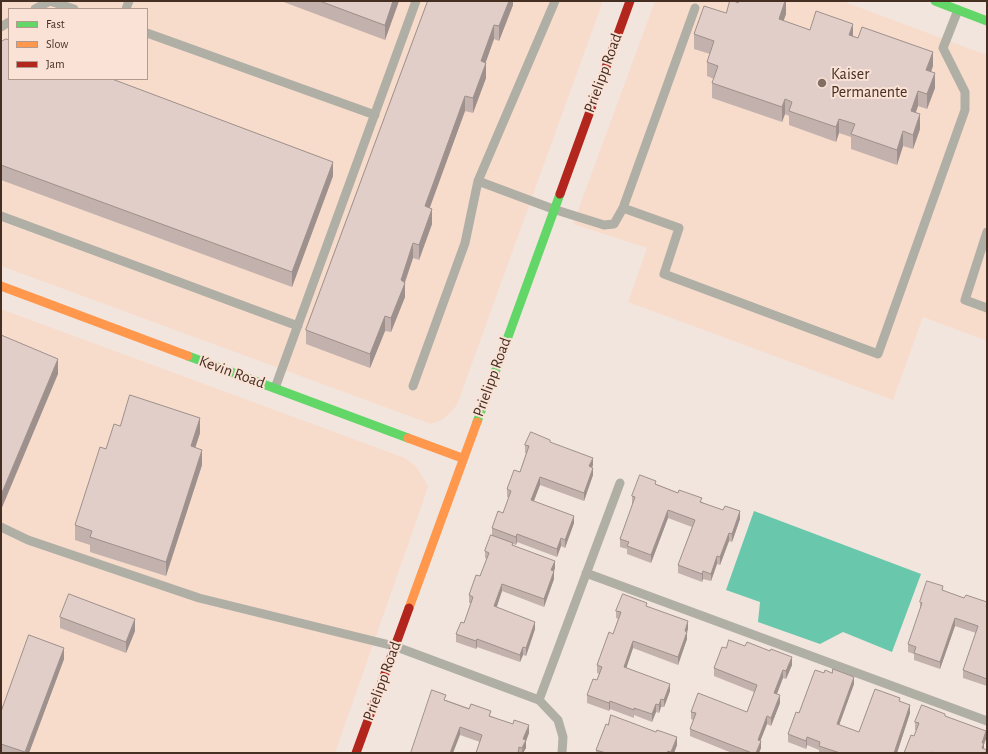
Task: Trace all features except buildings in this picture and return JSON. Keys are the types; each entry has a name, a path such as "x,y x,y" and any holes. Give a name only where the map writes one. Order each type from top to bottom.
{"street":[{"name":"Prielipp Road","path":"356,753 462,458 630,1"},
{"path":"935,1 958,10 970,11 987,21"},
{"name":"Kevin Road","path":"1,286 462,458"}],"lane":[{"path":"37,8 50,1 71,8"},
{"path":"275,388 416,1"},
{"path":"413,386 465,243 478,181 554,1"},
{"path":"478,181 553,209 604,225 614,224 623,208 695,8"},
{"path":"623,208 679,228 664,274 878,354 965,110 965,92 943,48 958,10"},
{"path":"148,33 375,115"},
{"path":"1,216 298,326"},
{"path":"987,232 965,300 987,308"},
{"path":"539,700 620,483"},
{"path":"1,527 28,540 199,598 394,646 539,700 558,720 563,737 562,753"},
{"path":"586,573 987,721"}],"shaded area":[{"path":"1,1 603,1 457,405 442,420 431,424 1,266"},
{"path":"655,1 842,1 987,55 987,341 923,317 893,400 628,302 647,248 573,224"},
{"path":"1,309 405,458 416,466 428,486 335,753 1,753"},
{"path":"754,511 921,574 892,652 843,632 820,644 758,622 760,602 726,590"}],"traffic: fast":[{"path":"935,1 987,21"},
{"path":"477,422 560,194"},
{"path":"188,356 408,438"}],"traffic: slow":[{"path":"1,286 188,356"},
{"path":"409,608 477,422"},
{"path":"408,438 462,458"}],"traffic: jam":[{"path":"560,194 630,1"},
{"path":"356,753 409,608"}],"place":[{"name":"Kaiser Permanente","path":"822,83"}]}
